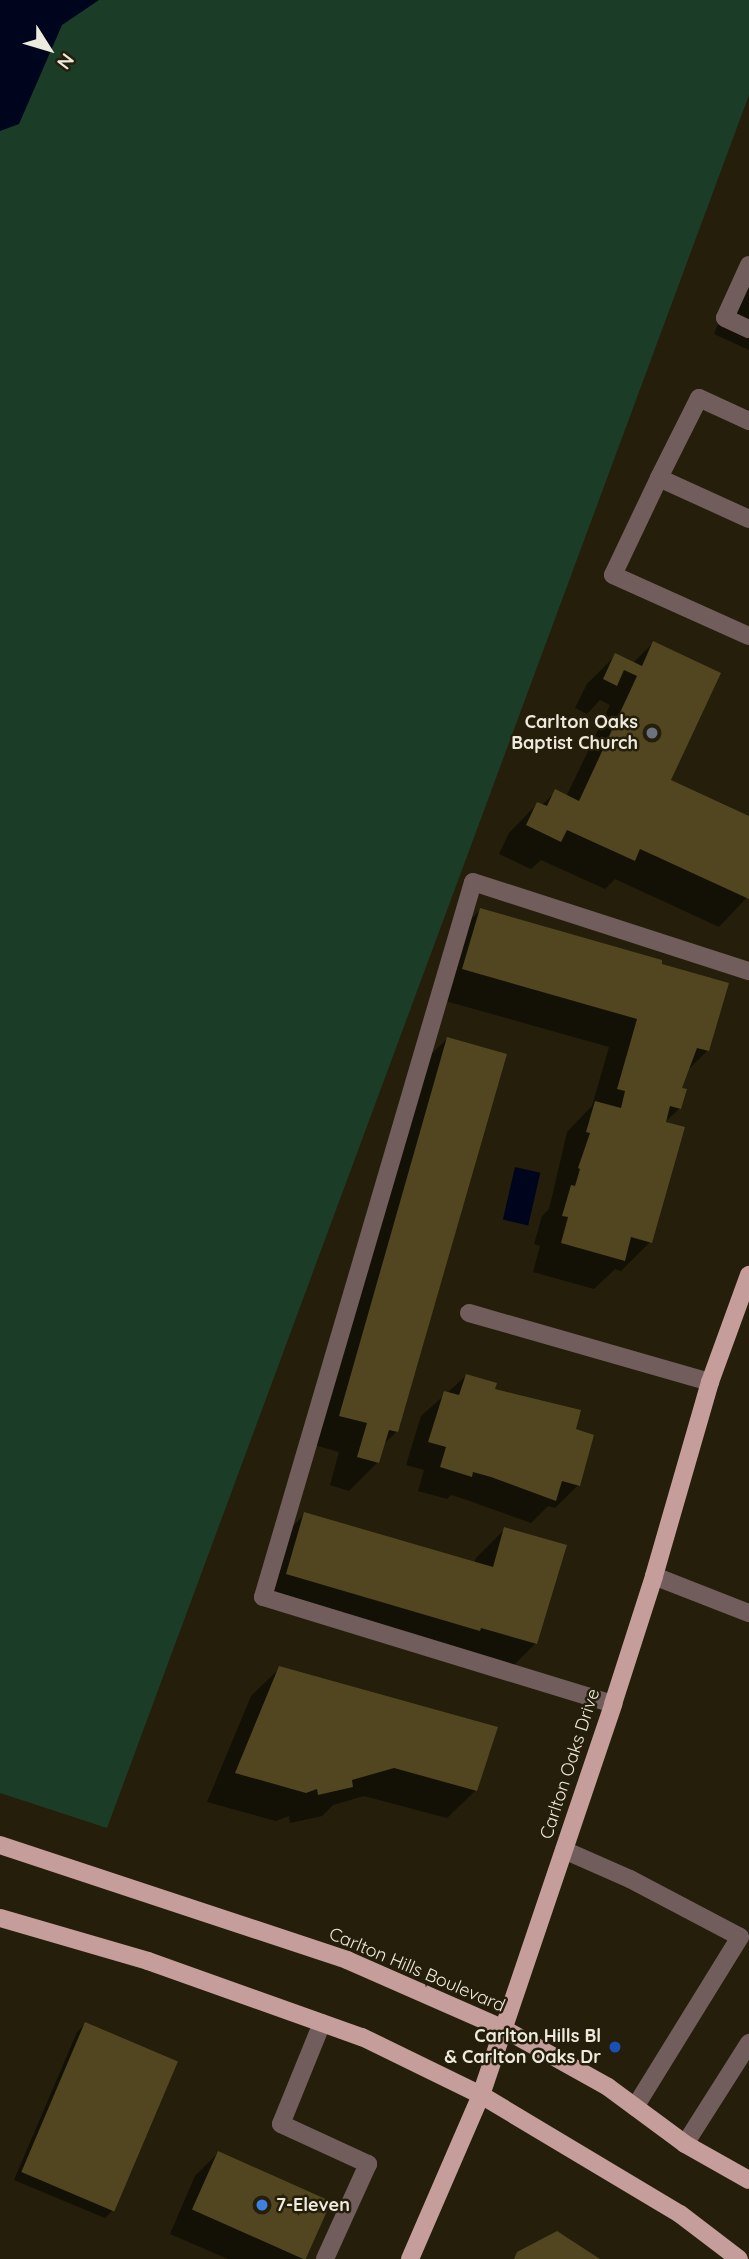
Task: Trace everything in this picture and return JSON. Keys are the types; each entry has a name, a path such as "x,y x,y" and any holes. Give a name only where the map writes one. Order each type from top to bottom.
{"main road":[{"name":"Carlton Oaks Drive","path":"410,2259 481,2095 504,2029 654,1576 710,1382 749,1275"},
{"name":"Carlton Hills Boulevard","path":"0,1845 347,1960 504,2029 608,2087 685,2144 749,2180"},
{"path":"0,1918 148,1961 362,2037 481,2095 680,2214 739,2259"}],"street":[{"path":"749,265 725,318 749,329"},
{"path":"749,421 699,398 613,575 749,636"},
{"path":"659,478 749,519"},
{"path":"613,1704 262,1597 473,882 749,971"},
{"path":"469,1312 710,1382"},
{"path":"654,1576 749,1613"},
{"path":"564,1850 630,1879 740,1937 635,2107"},
{"path":"322,2023 282,2124 368,2164 325,2259"},
{"path":"685,2144 749,2043"}],"green space":[{"path":"0,0 749,0 749,95 107,1828 0,1793"}],"water":[{"path":"0,0 99,0 62,25 19,124 0,131"},
{"path":"515,1167 540,1173 528,1225 503,1220"}],"building":[{"name":"Carlton Oaks Baptist Church","path":"653,641 721,673 671,780 749,816 749,899 640,849 635,861 567,830 561,842 526,825 537,802 547,806 555,789 579,801 637,676 624,670 617,686 603,679 615,653 642,666"},
{"path":"480,908 662,960 662,964 729,983 709,1051 697,1048 682,1088 687,1089 681,1109 670,1106 666,1122 685,1127 652,1243 631,1237 625,1261 561,1243 568,1217 562,1216 571,1185 575,1186 580,1169 578,1168 590,1133 586,1132 595,1101 621,1108 625,1091 617,1089 637,1019 462,969"},
{"path":"447,1037 507,1054 398,1432 389,1430 379,1463 357,1457 367,1423 339,1416"},
{"path":"466,1374 497,1383 495,1389 581,1410 576,1429 594,1435 580,1486 562,1481 556,1501 491,1477 473,1472 472,1477 440,1467 446,1447 428,1442 444,1391 459,1395"},
{"path":"304,1512 493,1567 504,1527 567,1545 537,1644 481,1628 480,1631 286,1574"},
{"path":"279,1666 498,1727 477,1791 394,1768 352,1780 353,1787 318,1795 317,1789 306,1793 235,1773"},
{"path":"85,2022 178,2061 114,2212 21,2172"},
{"name":"7-Eleven","path":"218,2151 331,2201 306,2259 192,2209"},
{"path":"557,2231 600,2259 514,2259 517,2252"}],"place":[{"name":"Carlton Oaks Baptist Church","path":"652,733"},
{"name":"Carlton Hills Bl & Carlton Oaks Dr","path":"615,2047"},
{"name":"7-Eleven","path":"262,2205"}]}
